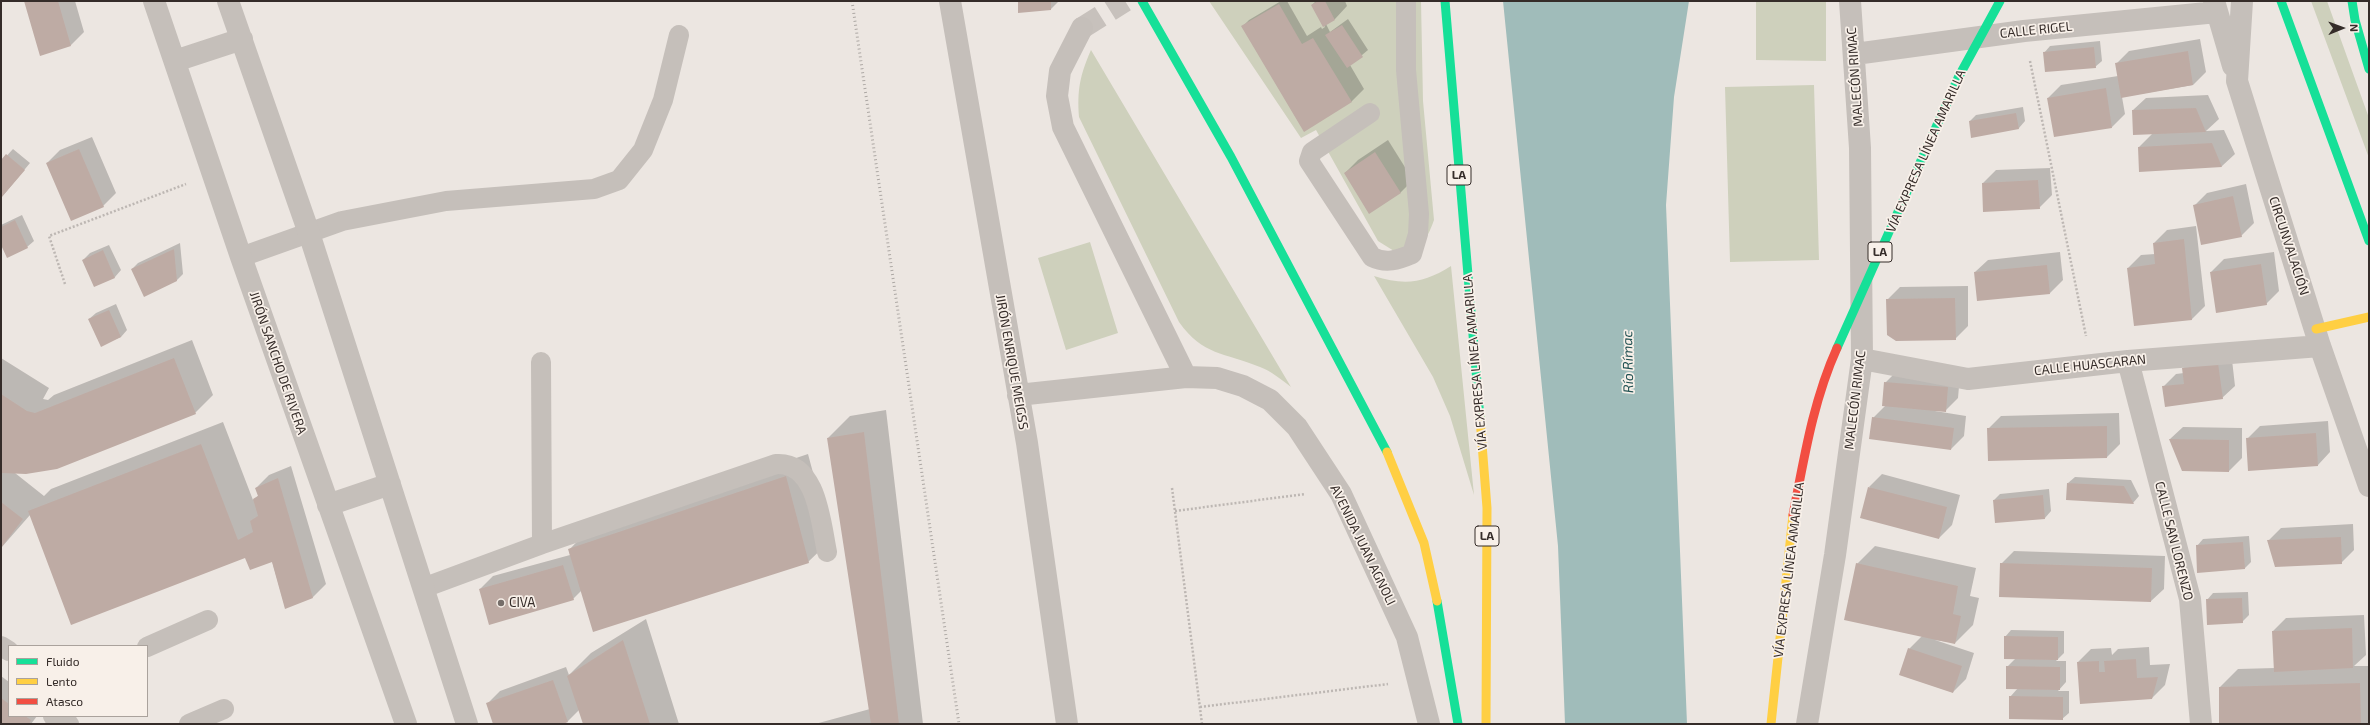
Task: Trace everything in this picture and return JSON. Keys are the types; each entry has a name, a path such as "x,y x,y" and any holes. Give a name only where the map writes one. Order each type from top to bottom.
{"highway":[{"path":"1142,1 1230,157 1392,462 1424,543 1440,613 1458,724"},
{"name":"VÍA EXPRESA LÍNEA AMARILLA","path":"1445,1 1487,508 1486,724"},
{"name":"VÍA EXPRESA LÍNEA AMARILLA","path":"1771,724 1793,515 1809,433 1830,363 1958,78 2000,1"},
{"path":"2281,1 2369,241"},
{"path":"2352,1 2355,20 2369,69"},
{"path":"2318,338 2369,317"}],"street":[{"name":"JIRÓN SANCHO DE RIVERA","path":"154,1 241,258 406,724"},
{"path":"228,1 309,233 467,724"},
{"name":"JIRÓN ENRIQUE MEIGSS","path":"950,1 1018,395 1066,724"},
{"name":"MALECÓN RIMAC","path":"1807,724 1836,555 1862,359 1860,148 1855,54 1850,1"},
{"name":"CIRCUNVALACIÓN","path":"2242,1 2237,81 2318,338 2369,486"},
{"path":"2215,7 2237,81"},
{"name":"CALLE RIGEL","path":"1855,54 2215,7"},
{"path":"1082,28 1060,71 1057,96 1063,126 1186,377"},
{"path":"175,61 242,39"},
{"name":"CALLE HUASCARAN","path":"1862,359 1968,379 2318,338"},
{"name":"CALLE SAN LORENZO","path":"2128,361 2190,599 2201,724"},
{"name":"AVENIDA JUAN AGNOLI","path":"1018,395 1186,377 1217,378 1242,386 1270,400 1297,427 1341,494 1407,637 1429,724"},
{"path":"328,505 390,484"}],"lane":[{"path":"1370,113 1312,152 1309,162 1372,257 1380,261 1398,260 1412,254 1418,234 1419,214 1406,70 1406,1"},
{"path":"241,258 342,221 446,201 594,189 619,180 643,150 664,100 679,35"},
{"path":"541,362 542,544"},
{"path":"423,588 542,544 776,464 785,463 798,468 806,477 816,499 827,552"},
{"path":"148,647 208,620"},
{"path":"189,724 224,709"},
{"path":"56,717 70,724"}],"path":[{"path":"2024,31 2092,365"},
{"path":"65,284 48,236 213,174"},
{"path":"1172,488 1202,724"},
{"path":"1175,511 1297,494 1341,494"},
{"path":"1200,707 1418,680"}],"green space":[{"path":"1209,1 1421,1 1423,101 1434,220 1425,240 1416,246 1394,251 1378,241 1316,130 1301,138"},
{"path":"1756,1 1826,1 1826,61 1756,60"},
{"path":"2311,1 2327,1 2369,118 2369,158"},
{"path":"1091,50 1291,387 1264,369 1215,352 1206,347 1188,333 1179,322 1079,117 1078,99 1080,83 1084,67"},
{"path":"1814,85 1819,260 1730,262 1725,87"},
{"path":"1090,242 1118,333 1066,350 1038,258"},
{"path":"1451,266 1474,495 1450,416 1433,377 1374,276 1395,281 1414,281 1432,276"}],"water":[{"name":"Río Rímac","path":"1503,1 1689,1 1674,97 1666,205 1687,724 1565,724 1558,546"}],"building":[{"path":"24,1 58,1 71,46 40,56"},
{"path":"1018,1 1051,1 1051,10 1018,13"},
{"path":"1318,1 1325,1 1335,20 1323,27 1311,5"},
{"path":"1279,4 1302,44 1313,38 1352,102 1304,132 1241,26"},
{"path":"1342,25 1363,57 1347,68 1325,35"},
{"path":"2094,47 2096,68 2045,72 2043,52"},
{"path":"2188,51 2193,85 2121,98 2115,63"},
{"path":"2106,88 2112,128 2054,137 2047,98"},
{"path":"2196,108 2206,132 2133,135 2132,110"},
{"path":"2016,113 2019,129 1971,138 1969,121"},
{"path":"2212,143 2222,167 2139,172 2138,147"},
{"path":"79,149 104,207 71,221 46,163"},
{"path":"1375,152 1401,193 1369,214 1344,173"},
{"path":"6,154 25,170 1,198 1,160"},
{"path":"2038,180 2040,209 1983,212 1982,183"},
{"path":"2233,196 2242,237 2201,245 2193,205"},
{"path":"15,220 28,248 7,258 1,245 1,227"},
{"path":"2184,239 2192,320 2134,326 2127,268 2155,264 2153,243"},
{"path":"174,249 177,281 144,297 131,269"},
{"path":"103,250 115,278 94,287 82,260"},
{"path":"2261,264 2267,305 2216,313 2210,272"},
{"path":"2047,265 2050,294 1977,301 1974,272"},
{"path":"1955,298 1956,340 1896,341 1887,335 1886,299"},
{"path":"109,310 121,337 101,347 88,319"},
{"path":"174,358 196,414 57,469 26,474 1,473 1,394 27,411 35,413"},
{"path":"2218,363 2223,399 2165,407 2162,386 2184,384 2182,368"},
{"path":"1884,382 1948,387 1946,412 1882,406"},
{"path":"1872,417 1954,428 1951,450 1869,439"},
{"path":"2107,426 2107,458 1988,461 1987,428"},
{"path":"864,432 899,724 871,724 827,438"},
{"path":"2316,433 2318,466 2248,471 2246,438"},
{"path":"2169,439 2229,440 2229,472 2182,471"},
{"path":"201,444 238,540 253,532 250,521 258,516 253,499 258,496 255,488 278,478 313,598 285,609 272,562 250,570 245,558 71,625 28,511"},
{"path":"786,476 809,563 593,632 568,549"},
{"path":"2067,483 2124,486 2134,504 2066,500"},
{"path":"1868,487 1947,507 1939,539 1860,518"},
{"path":"2043,495 2045,519 1995,523 1993,500"},
{"path":"1,502 23,519 1,548"},
{"path":"2341,537 2342,564 2275,567 2267,540"},
{"path":"2243,542 2245,569 2197,573 2196,545"},
{"path":"1856,563 1958,586 1953,614 1961,616 1955,644 1844,620"},
{"path":"2000,563 2152,568 2151,602 1999,597"},
{"path":"563,565 574,600 489,625 479,589"},
{"path":"2242,598 2243,623 2207,625 2206,599"},
{"path":"2352,628 2353,668 2274,672 2272,631"},
{"path":"2004,636 2058,637 2058,660 2004,659"},
{"path":"623,640 650,724 583,724 567,676"},
{"path":"1908,648 1962,666 1953,693 1899,675"},
{"path":"2136,659 2137,678 2158,677 2152,699 2080,704 2077,662 2099,661 2099,672 2105,672 2104,661"},
{"path":"2006,666 2060,667 2060,690 2006,689"},
{"path":"553,680 568,722 563,724 493,724 486,703"},
{"path":"2360,683 2361,724 2219,724 2219,687"},
{"path":"2009,696 2063,697 2063,720 2009,719"},
{"path":"1,698 8,703 8,717 26,717 31,720 29,724 1,724"}],"tunnel":[{"path":"1082,28 1125,1"}],"railway":[{"path":"852,1 959,724"}],"traffic: fast":[{"path":"1142,1 1231,157 1387,452"},
{"path":"1445,1 1480,418"},
{"path":"1837,348 1958,78 2000,1"},
{"path":"2281,1 2369,241"},
{"path":"2352,1 2355,20 2369,69"},
{"path":"1437,601 1458,724"}],"traffic: slow":[{"path":"2316,329 2369,317"},
{"path":"1480,418 1487,508 1486,724"},
{"path":"1387,452 1424,543 1437,601"},
{"path":"1771,724 1793,515"}],"traffic: jam":[{"path":"1793,515 1815,409 1837,348"}],"place":[{"name":"CIVA","path":"501,603"}]}
